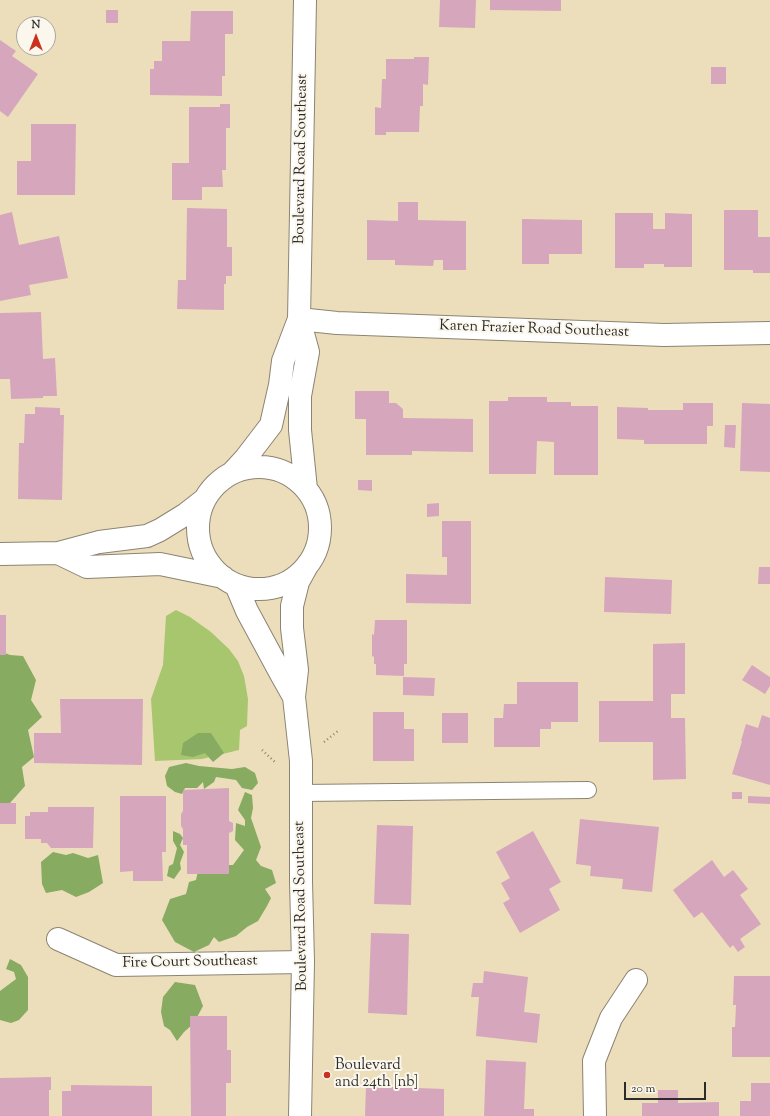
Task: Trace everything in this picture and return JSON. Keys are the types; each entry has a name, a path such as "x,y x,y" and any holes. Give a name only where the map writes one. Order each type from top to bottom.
{"street":[{"name":"Boulevard Road Southeast","path":"305,0 299,319 308,352 300,396 300,430 306,489"},
{"name":"Boulevard Road Southeast","path":"233,472 245,459 271,424 280,385 283,361 299,319"},
{"name":"Karen Frazier Road Southeast","path":"299,319 337,323 664,335 770,333"},
{"path":"0,554 58,553 99,542 147,536 186,514 204,500 216,484 233,472 252,467 272,468 291,476 306,489 316,506 320,526 318,546 308,564 294,578 276,587 256,589 160,564 87,566 58,553"},
{"path":"204,500 198,519 198,539 206,558 229,581"},
{"name":"Boulevard Road Southeast","path":"300,1116 303,962 301,761 294,697 297,670 292,628 292,606 298,582 308,564"},
{"name":"Boulevard Road Southeast","path":"229,581 247,610 294,697"},
{"name":"Fire Court Southeast","path":"58,939 116,965 303,962"},
{"path":"595,1116 594,1061 611,1018 636,980"}],"lane":[{"path":"301,793 588,790"}],"green space":[{"path":"176,610 190,617 211,632 229,649 238,661 244,676 248,699 247,726 240,730 239,750 202,759 155,761 151,699 163,665 166,616"},
{"path":"0,651 10,655 23,656 36,680 31,700 42,717 28,730 34,757 22,767 25,786 10,803 0,809"},
{"path":"198,733 211,733 224,753 213,762 205,753 193,757 181,755 183,743"},
{"path":"186,763 199,766 232,769 245,767 255,773 258,783 252,790 242,788 236,780 216,777 214,782 204,789 203,782 197,788 185,788 182,794 175,792 167,786 165,776 169,767"},
{"path":"245,792 252,795 253,808 251,818 261,847 256,860 261,866 272,870 276,883 265,889 271,898 258,921 247,927 236,936 219,942 214,937 209,945 194,952 175,942 162,920 170,899 186,894 189,882 196,880 198,871 223,865 233,865 244,850 235,840 236,823 245,826 245,820 238,810"},
{"path":"173,831 180,834 183,838 180,845 184,852 180,863 181,869 174,879 167,876 169,866 173,864 177,848 173,841"},
{"path":"53,852 66,855 73,853 88,858 98,855 103,883 89,892 76,897 62,890 46,893 42,884 41,862"},
{"path":"10,959 21,965 28,977 28,1010 19,1020 11,1023 0,1020 0,991 16,979 14,972 6,969"},
{"path":"175,982 195,985 203,1006 194,1023 177,1041 170,1030 164,1026 161,1012 163,997"}],"building":[{"path":"440,0 476,0 475,28 439,27"},
{"path":"490,0 561,0 561,11 490,10"},
{"path":"106,10 118,10 118,23 106,23"},
{"path":"191,11 233,11 233,34 225,34 225,76 222,76 222,96 150,95 150,69 154,69 154,61 162,61 162,41 190,41"},
{"path":"0,40 16,51 12,56 38,74 8,117 0,111"},
{"path":"414,57 429,57 428,85 423,84 423,106 420,106 419,132 386,132 386,135 375,135 375,107 381,108 382,79 386,79 386,59 414,59"},
{"path":"711,67 726,67 726,84 711,84"},
{"path":"220,104 230,104 230,128 226,128 226,170 222,170 223,187 202,187 202,200 172,200 172,163 189,163 189,107 220,107"},
{"path":"31,124 76,124 75,195 17,195 17,161 31,161"},
{"path":"398,202 418,202 418,220 466,221 466,270 443,270 443,260 434,260 433,266 395,265 395,260 367,260 367,220 398,221"},
{"path":"187,208 227,209 227,247 232,247 232,276 226,276 226,284 224,284 224,310 177,309 178,280 186,280"},
{"path":"724,210 758,210 758,237 770,237 770,273 753,273 753,270 724,270"},
{"path":"12,212 19,245 59,236 68,278 29,285 31,295 0,301 0,215"},
{"path":"615,213 653,213 653,229 665,229 665,213 692,214 692,267 664,267 664,264 644,264 644,268 615,268"},
{"path":"522,219 582,220 582,254 549,254 549,264 522,264"},
{"path":"41,312 43,359 55,358 57,396 11,399 10,379 0,379 0,313"},
{"path":"355,391 389,391 389,403 396,403 403,409 403,418 473,419 473,452 412,451 412,455 366,455 366,419 355,419"},
{"path":"508,397 547,397 547,402 571,402 571,406 598,406 598,475 554,475 554,442 537,441 536,474 489,474 489,401 508,401"},
{"path":"683,403 713,403 713,426 707,426 707,444 644,444 644,440 617,439 617,407 648,408 648,410 683,410"},
{"path":"742,403 770,404 770,472 740,471"},
{"path":"35,407 60,408 60,415 64,415 62,500 18,499 19,443 24,443 25,414 35,414"},
{"path":"725,425 736,425 735,448 724,447"},
{"path":"358,480 372,480 372,491 358,490"},
{"path":"439,503 439,516 427,517 427,504"},
{"path":"442,521 471,521 471,604 406,603 406,574 447,575 447,557 442,557"},
{"path":"759,567 770,567 770,584 758,584"},
{"path":"605,577 672,580 671,614 604,612"},
{"path":"0,615 6,615 6,655 0,655"},
{"path":"375,620 407,620 407,664 404,664 404,676 376,675 376,664 374,664 374,657 372,656 372,634 374,635"},
{"path":"685,643 685,694 671,694 671,718 685,718 686,779 653,780 653,742 599,742 599,701 653,701 653,644"},
{"path":"752,665 770,677 770,686 765,694 742,680"},
{"path":"403,677 435,678 434,696 403,695"},
{"path":"517,682 578,682 578,722 551,722 551,729 540,729 540,747 494,747 494,718 503,718 504,704 517,704"},
{"path":"60,699 143,699 142,765 34,763 34,733 61,733"},
{"path":"373,712 404,712 404,729 414,729 414,761 373,761"},
{"path":"442,713 468,713 468,743 442,743"},
{"path":"762,715 770,718 770,785 732,774 746,724 758,728"},
{"path":"229,788 229,821 233,823 233,831 229,833 229,874 187,874 187,845 183,845 183,829 181,826 183,790"},
{"path":"732,792 742,792 742,799 732,799"},
{"path":"120,796 166,796 166,852 162,852 163,881 133,881 133,871 120,872"},
{"path":"748,796 770,797 770,804 748,803"},
{"path":"0,803 16,803 16,824 0,824"},
{"path":"48,807 94,807 93,848 51,848 47,843 41,843 41,839 25,839 25,816 30,816 30,812 48,812"},
{"path":"580,819 659,827 652,892 622,889 623,879 590,876 591,866 576,864"},
{"path":"377,825 413,826 411,905 374,904"},
{"path":"533,831 561,882 549,889 560,910 520,933 503,903 510,899 501,883 510,878 496,852"},
{"path":"712,860 724,877 733,870 748,889 740,895 761,924 740,939 745,947 738,952 733,945 730,948 702,912 694,918 673,890"},
{"path":"371,933 409,934 407,1015 368,1013"},
{"path":"484,971 528,977 524,1012 540,1014 537,1043 476,1036 479,997 471,997 473,983 483,983"},
{"path":"734,976 770,976 770,1057 732,1057 732,1027 735,1027 736,1005 733,1005"},
{"path":"190,1016 227,1016 227,1050 231,1050 231,1083 226,1083 226,1116 191,1116"},
{"path":"486,1060 526,1062 524,1109 534,1109 534,1116 484,1116"},
{"path":"51,1077 51,1090 49,1090 49,1116 0,1116 0,1078"},
{"path":"751,1083 770,1083 770,1116 740,1116 740,1101 751,1101"},
{"path":"71,1085 152,1086 152,1116 62,1116 62,1091 71,1091"},
{"path":"366,1086 444,1089 444,1116 365,1116"},
{"path":"658,1090 678,1090 678,1103 719,1102 719,1116 642,1116 642,1103 658,1103"}],"place":[{"name":"Boulevard and 24th [nb]","path":"327,1075"}]}
